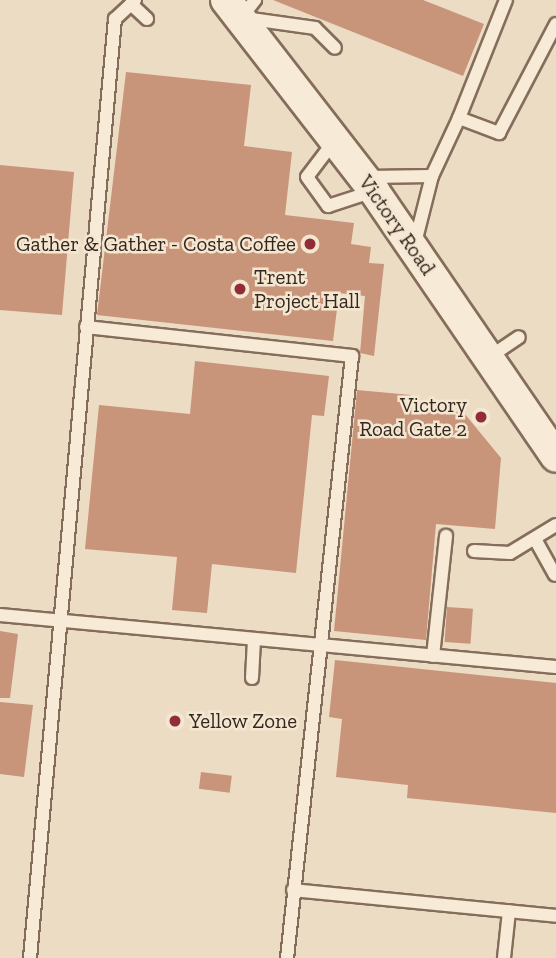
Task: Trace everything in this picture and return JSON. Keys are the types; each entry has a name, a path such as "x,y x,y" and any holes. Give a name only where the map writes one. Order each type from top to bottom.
{"street":[{"name":"Victory Road","path":"241,6 414,248 556,457"}],"lane":[{"path":"414,248 432,176 459,118 506,0"},
{"path":"30,958 115,19 133,2 147,19"},
{"path":"241,6 315,28 335,48"},
{"path":"459,118 499,133 556,24"},
{"path":"336,139 307,177 328,206 369,184 432,176"},
{"path":"86,327 352,356 323,645 287,958"},
{"path":"488,358 519,337"},
{"path":"474,551 510,553 556,525"},
{"path":"433,656 446,536"},
{"path":"535,539 555,575"},
{"path":"0,615 556,667"},
{"path":"252,678 254,639"},
{"path":"293,890 556,916"},
{"path":"504,958 509,911"}],"building":[{"path":"273,0 423,0 484,24 463,76"},
{"path":"126,72 251,85 244,146 292,152 285,215 354,223 351,244 371,247 369,263 384,264 374,356 360,353 365,296 339,293 333,341 97,315"},
{"path":"0,165 74,172 62,315 0,310"},
{"path":"195,361 329,376 324,416 312,415 296,573 212,564 207,613 172,610 177,557 85,549 99,405 190,414"},
{"path":"357,390 411,395 409,408 464,413 501,458 495,529 436,524 426,640 334,631"},
{"path":"447,607 473,609 470,644 445,642"},
{"path":"0,631 18,634 10,698 0,698"},
{"path":"335,660 556,683 556,813 407,798 408,785 336,777 342,719 329,717"},
{"path":"0,702 33,705 24,777 0,774"},
{"path":"201,772 232,776 230,793 199,789"}],"place":[{"name":"Gather & Gather - Costa Coffee","path":"310,244"},
{"name":"Trent Project Hall","path":"240,289"},
{"name":"Victory Road Gate 2","path":"481,417"},
{"name":"Yellow Zone","path":"175,721"}]}
